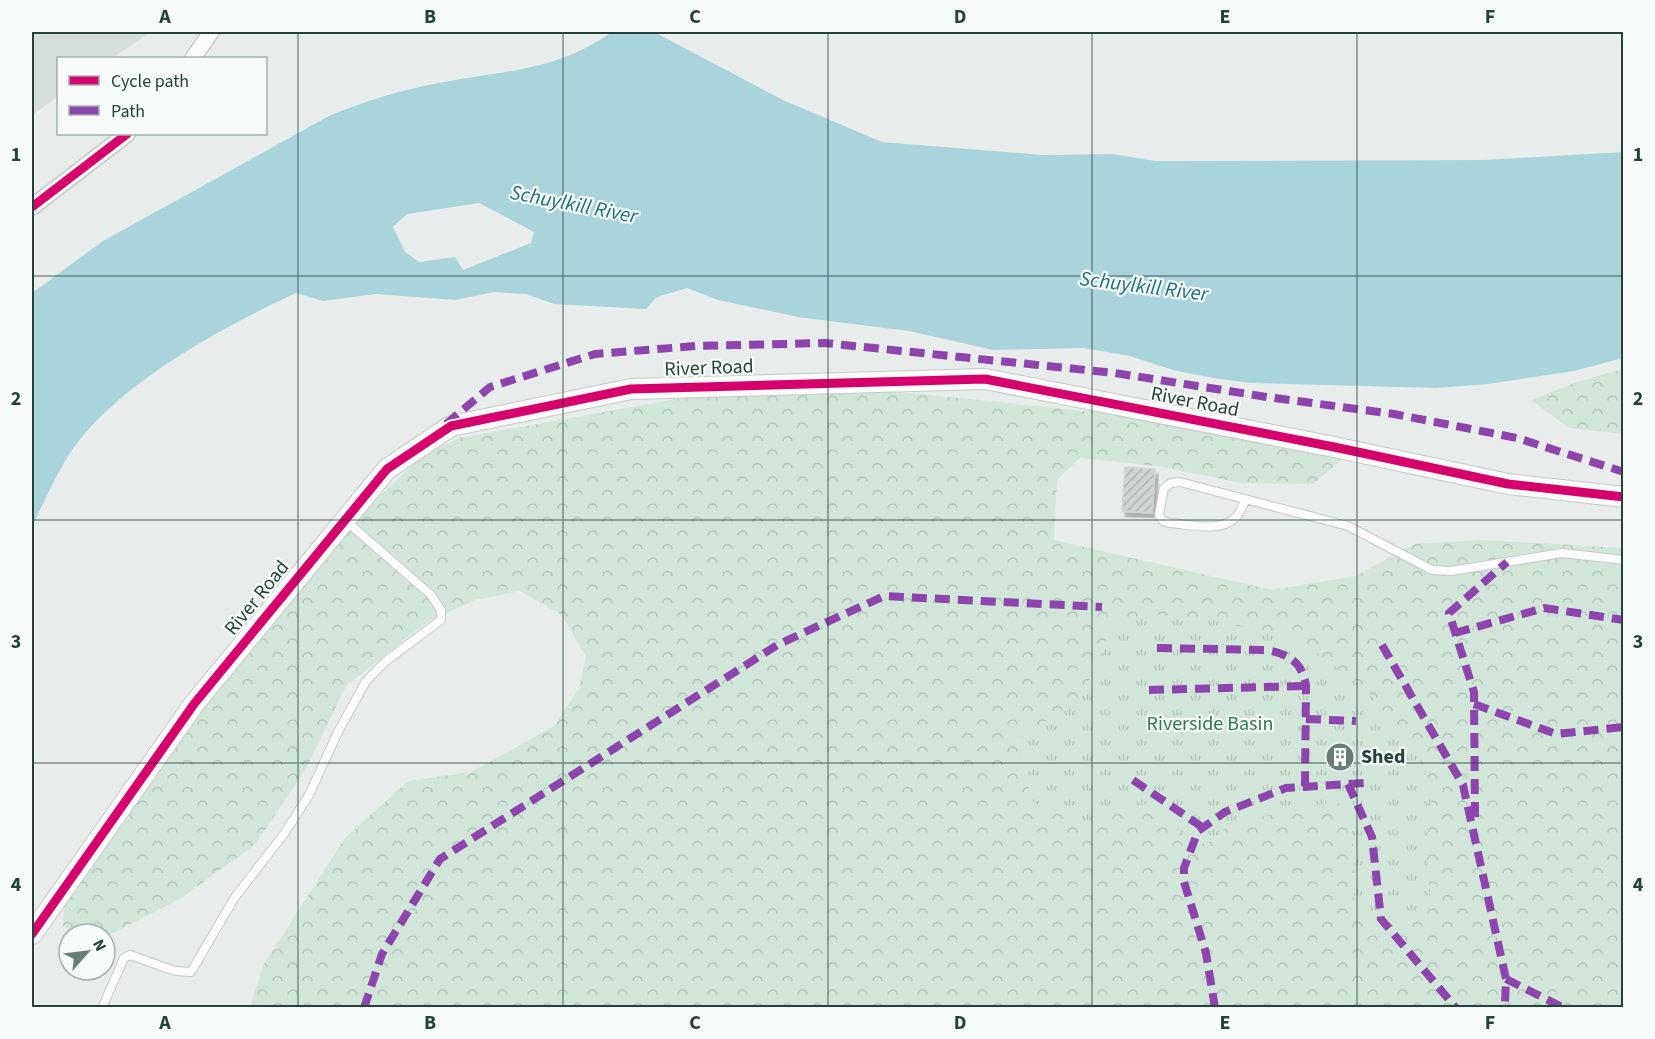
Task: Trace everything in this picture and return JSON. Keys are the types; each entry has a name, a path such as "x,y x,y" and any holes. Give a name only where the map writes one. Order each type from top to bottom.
{"street":[{"path":"194,57 212,32"},
{"path":"32,207 126,135"},
{"name":"River Road","path":"32,934 194,704 387,469 451,426 631,389 985,379 1334,447 1508,484 1623,497"}],"lane":[{"path":"1245,499 1232,520 1222,527 1169,523 1163,521 1159,514 1164,488 1171,483 1180,482 1245,499 1348,526 1432,570 1451,571 1562,553 1623,560"},
{"path":"102,1008 124,958 130,955 175,971 191,972 235,897 284,834 309,795 338,732 366,681 386,661 441,620 441,610 431,595 345,520"}],"shaded area":[{"path":"32,32 151,32 114,57 57,57 57,97 32,115"}],"green space":[{"path":"1623,369 1623,434 1569,428 1531,400 1577,382"},
{"path":"737,388 864,388 1132,416 1343,459 1313,484 1241,483 1157,466 1080,458 1057,480 1054,540 1272,590 1355,576 1415,544 1484,540 1623,548 1623,1007 250,1007 264,964 345,838 408,781 471,772 554,726 579,688 586,657 562,615 520,591 475,600 427,622 346,686 307,767 255,845 180,899 117,931 117,922 63,922 65,895 211,694 330,543 421,457 459,438"},
{"name":"Riverside Basin","path":"1148,614 1200,618 1302,642 1366,689 1415,751 1430,783 1432,810 1425,848 1432,909 1381,919 1354,907 1352,837 1344,811 1337,801 1233,822 1207,844 1182,840 1172,818 1146,804 1116,809 1084,832 1060,811 1034,804 1020,761 1023,734 1071,706 1097,668 1111,623"}],"water":[{"name":"Schuylkill River","path":"612,32 654,32 783,100 882,142 1043,155 1112,154 1156,161 1484,160 1623,152 1623,358 1574,371 1488,384 1436,388 1251,383 1173,370 1130,356 1083,348 993,350 909,331 798,317 718,300 687,288 657,297 646,309 554,304 526,294 494,292 455,300 375,294 323,301 296,293 205,340 144,380 117,402 92,425 72,450 55,478 32,527 32,293 103,241 329,116 411,89 528,68 570,55","holes":["479,203 534,232 531,243 463,270 455,257 419,262 405,252 393,227 407,214"]}],"building":[{"path":"1125,467 1155,469 1152,513 1122,511"}],"marked path":[{"path":"446,424 490,387 595,354 696,346 825,343 1115,373 1394,414 1517,438 1624,472"},
{"path":"1475,817 1474,692 1449,613 1507,562"},
{"path":"364,1008 382,954 440,859 779,644 884,596 1102,607"},
{"path":"1455,633 1544,608 1624,620"},
{"path":"1382,645 1463,785 1506,979 1505,1003 1501,1008"},
{"path":"1157,648 1266,650 1293,660 1302,671 1306,686 1305,787"},
{"path":"1149,690 1306,686"},
{"path":"1474,704 1556,734 1624,727"},
{"path":"1306,719 1356,721"},
{"path":"1133,780 1202,827"},
{"path":"1215,1008 1206,953 1184,882 1184,868 1198,831 1225,812 1286,788 1365,783"},
{"path":"1348,784 1372,837 1381,919 1456,1008"},
{"path":"1506,979 1564,1008"}],"cycle path":[{"path":"32,207 126,135"},
{"path":"32,934 194,704 387,469 451,426 631,389 985,379 1334,447 1508,484 1624,497"}],"place":[{"name":"Shed","path":"1340,757"}]}
